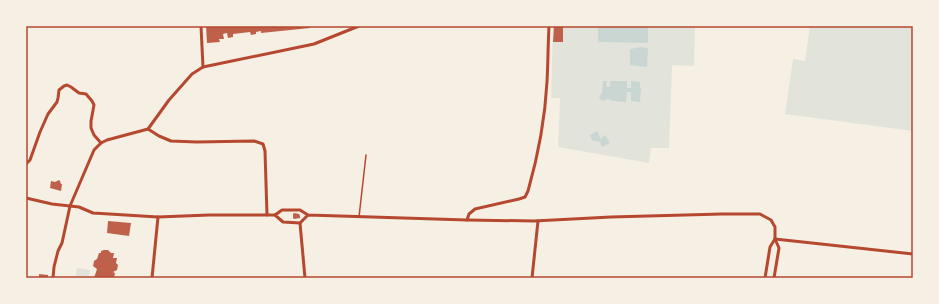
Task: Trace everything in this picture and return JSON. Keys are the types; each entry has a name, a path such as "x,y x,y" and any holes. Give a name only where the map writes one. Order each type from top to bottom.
{"street":[{"path":"201,26 203,67"},
{"path":"53,278 54,267 58,251 62,243 70,206 94,150 101,143 148,129 153,120 169,100 192,74 203,67 314,44 359,26"},
{"path":"467,220 469,214 475,209 519,200 525,197 528,192 539,142 545,103 549,26"},
{"path":"26,164 30,160 48,114 57,102 59,90 64,86 71,86 79,93 86,94 92,101 94,105 91,128 94,135 101,143"},
{"path":"148,129 171,141 254,141 263,144 267,215"},
{"path":"26,198 52,204 79,207 93,213 158,217 275,215 282,210 300,210 308,215 538,221 611,217 760,214 771,220 775,227 775,239 779,248 774,278"},
{"path":"275,215 283,222 300,223 308,215"},
{"path":"152,278 158,217"},
{"path":"532,278 538,221"},
{"path":"300,223 305,278"},
{"path":"775,239 913,254"},
{"path":"765,278 770,247 775,239"}],"lane":[{"path":"359,217 366,156"}],"shaded area":[{"path":"553,26 695,26 694,66 672,65 669,148 651,148 649,163 558,147 560,98 551,98"},
{"path":"598,26 648,26 648,43 598,42"},
{"path":"810,26 913,26 913,131 785,114 793,59 805,61"},
{"path":"642,47 648,48 647,67 630,65 630,49"},
{"path":"603,81 607,81 606,86 608,87 610,86 610,81 627,81 627,88 631,88 631,81 640,82 640,102 631,101 631,92 627,92 626,102 608,99 603,101 601,100 599,97 602,93"},
{"path":"597,131 601,139 605,135 610,143 602,147 600,142 592,140 590,135"},
{"path":"77,268 90,270 89,278 75,278"}],"building":[{"path":"206,26 310,26 310,28 261,33 261,31 251,35 250,32 233,34 233,37 228,38 227,33 223,34 224,39 219,39 220,42 207,43"},
{"path":"554,26 563,26 563,42 553,42"},
{"path":"59,180 62,184 61,191 50,188 51,181 55,182"},
{"path":"294,213 299,214 300,218 294,219"},
{"path":"108,221 131,223 129,236 107,233"},
{"path":"104,250 114,253 113,258 117,258 117,270 113,272 115,273 114,278 94,278 97,269 93,266 94,261 97,259 99,253"},
{"path":"39,274 48,275 48,278 39,278"}]}
